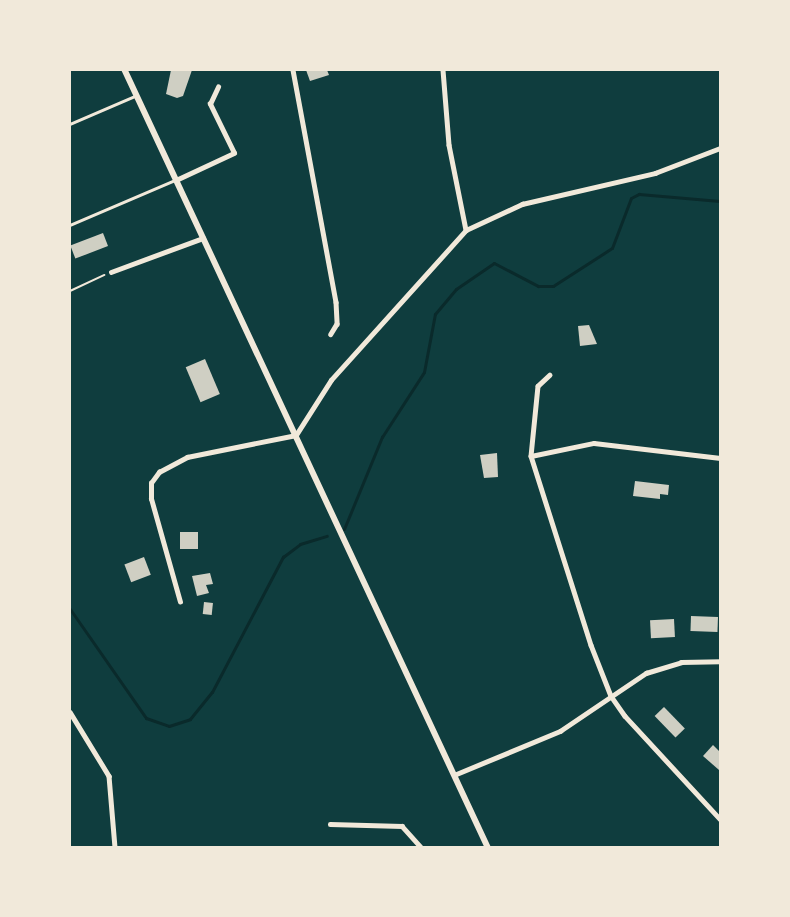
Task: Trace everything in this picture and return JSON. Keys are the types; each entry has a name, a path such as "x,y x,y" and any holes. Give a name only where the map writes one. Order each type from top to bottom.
{"street":[{"path":"125,70 488,847"},
{"path":"293,70 336,302 337,324 331,334"},
{"path":"443,70 449,145 466,230"},
{"path":"176,180 234,153 210,104 218,88"},
{"path":"180,602 170,573 151,499 151,483 158,472 187,457 296,436 331,380 466,230 522,204 655,173 720,148"},
{"path":"111,272 203,238"},
{"path":"550,375 538,386 531,456 548,521 611,696 645,740 720,819"},
{"path":"531,456 570,444 594,443 720,458"},
{"path":"454,774 560,731 611,696 663,666 720,661"},
{"path":"70,712 110,776 115,847"},
{"path":"330,824 402,826 421,847"}],"lane":[{"path":"70,124 137,95"},
{"path":"70,225 176,180"}],"path":[{"path":"70,291 111,272"}],"building":[{"path":"171,70 192,70 183,96 177,98 166,94"},
{"path":"306,70 327,70 329,75 310,81"},
{"path":"103,233 108,246 75,259 70,246"},
{"path":"589,325 597,344 580,346 578,326"},
{"path":"205,359 220,394 201,402 186,367"},
{"path":"497,453 498,477 484,478 480,455"},
{"path":"635,481 669,485 668,495 660,494 660,499 633,496"},
{"path":"180,532 198,532 198,549 180,549"},
{"path":"144,557 151,575 131,582 124,565"},
{"path":"210,573 213,584 206,585 209,593 197,596 192,576"},
{"path":"204,602 213,603 212,615 203,614"},
{"path":"691,616 718,617 717,632 690,631"},
{"path":"674,619 675,637 651,638 650,620"},
{"path":"664,707 685,729 675,738 655,716"},
{"path":"713,745 720,752 719,770 703,756"}],"waterway":[{"path":"344,529 382,437 424,372 435,314 456,289 494,263 538,286 553,286 612,248 631,198 639,194 720,201"},
{"path":"70,609 146,718 169,726 190,719 212,692 283,557 300,544 327,536"}]}
